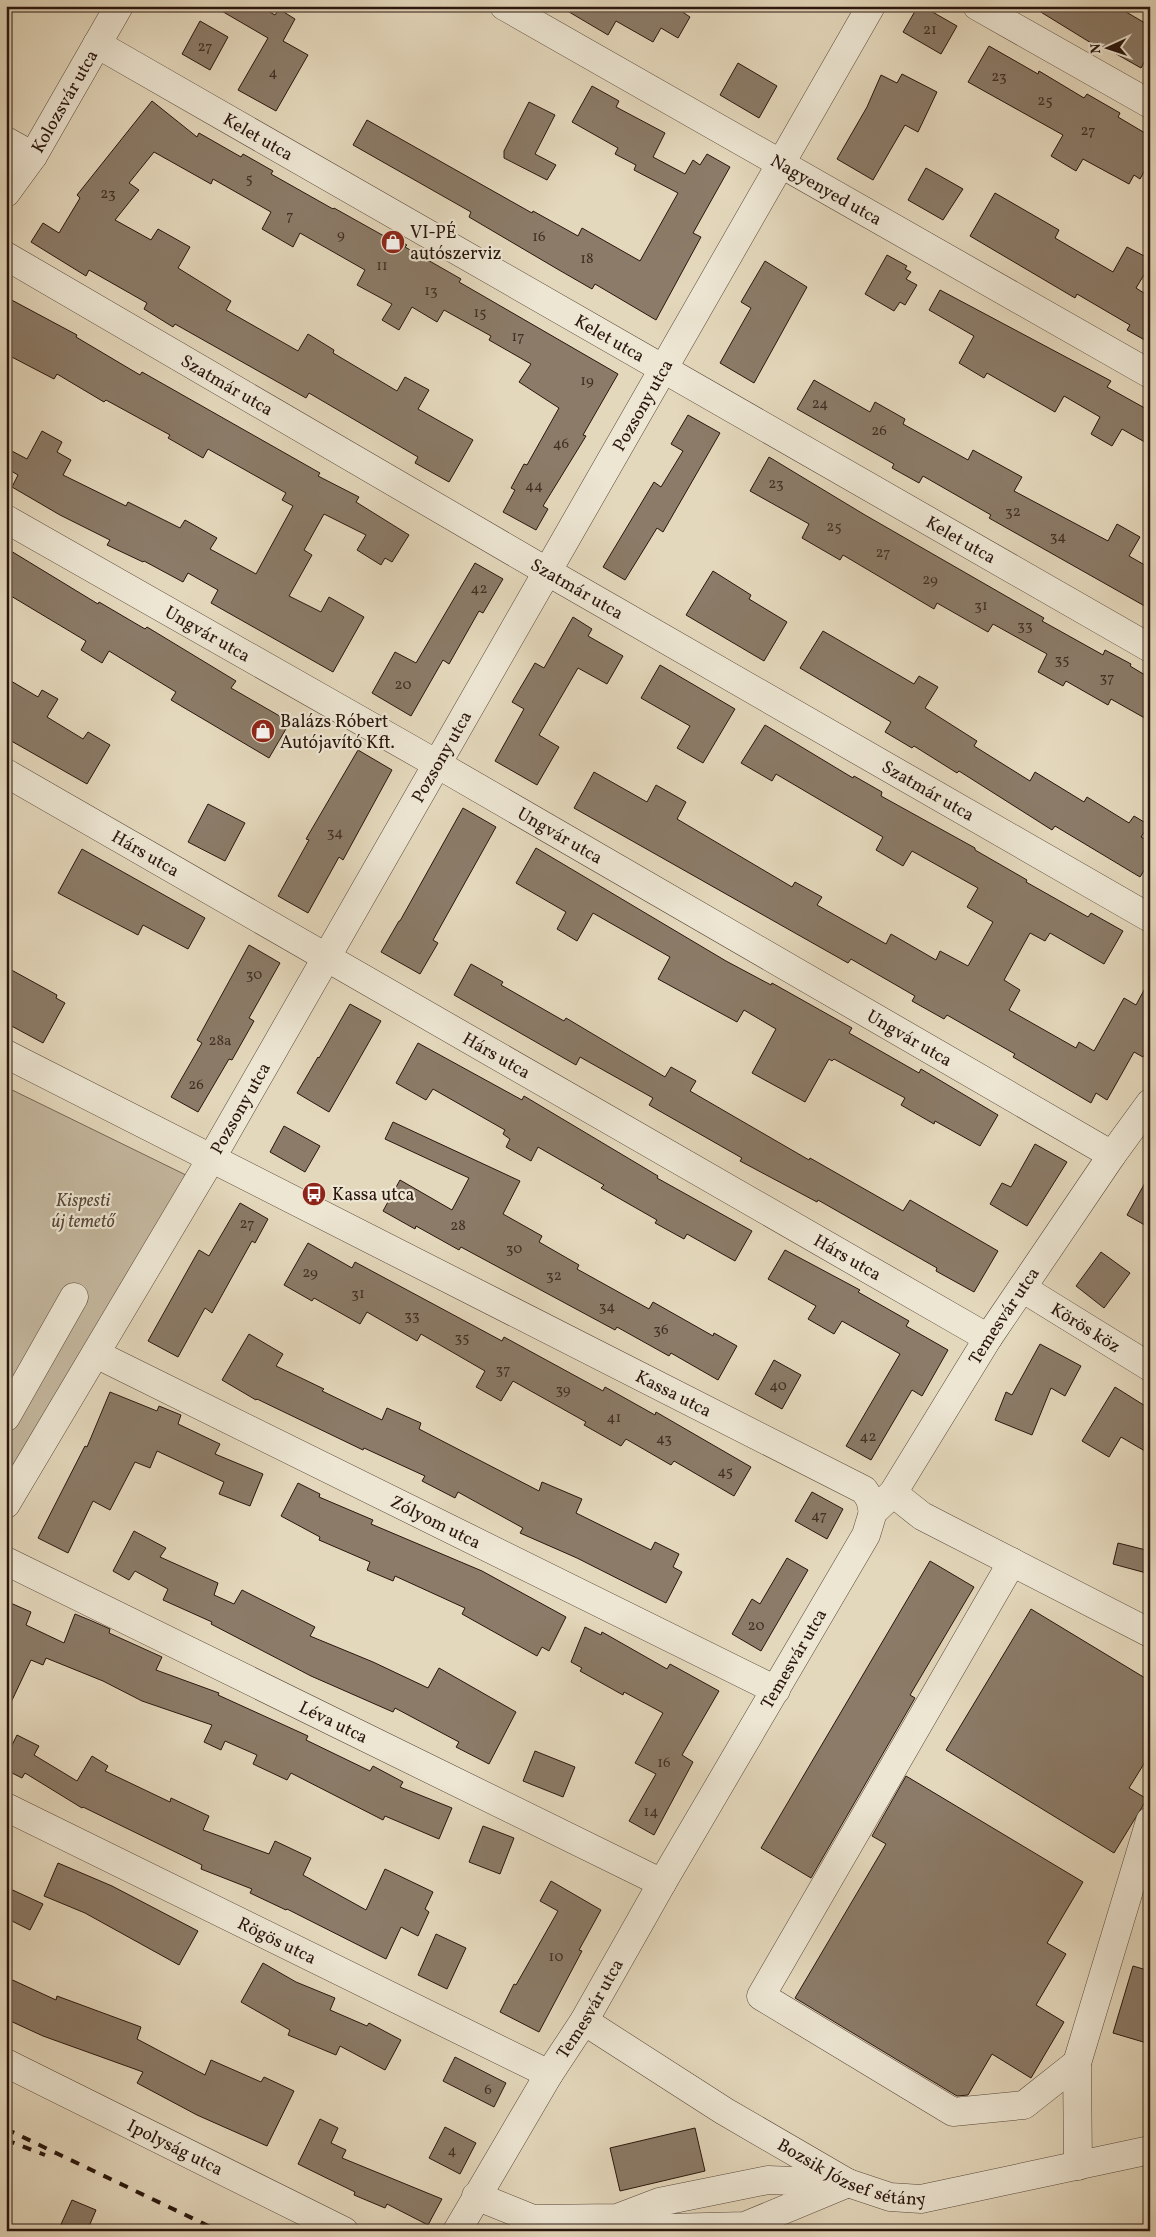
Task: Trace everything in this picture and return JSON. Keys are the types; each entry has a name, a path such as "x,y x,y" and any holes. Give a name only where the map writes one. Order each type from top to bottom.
{"street":[{"name":"Kolozsvár utca","path":"6,193 33,156 119,6"},
{"name":"Nagyenyed utca","path":"504,6 1150,374"},
{"name":"Pozsony utca","path":"6,1504 211,1159 872,6"},
{"path":"977,6 1150,104"},
{"name":"Kelet utca","path":"97,44 1150,648"},
{"path":"6,141 33,156"},
{"name":"Szatmár utca","path":"6,256 548,572 1150,918"},
{"name":"Ungvár utca","path":"6,518 437,764 1112,1155"},
{"name":"Hárs utca","path":"6,773 988,1338"},
{"name":"Kassa utca","path":"6,1054 864,1490 870,1499 873,1512"},
{"name":"Temesvár utca","path":"457,2231 549,2074 584,2021 662,1883 866,1535 873,1512 893,1494 988,1338 1112,1155 1150,1103"},
{"name":"Körös köz","path":"1022,1288 1150,1367"},
{"path":"6,1418 74,1297"},
{"name":"Zólyom utca","path":"96,1354 776,1690"},
{"path":"893,1494 922,1516 1150,1633"},
{"name":"Léva utca","path":"6,1561 662,1883"},
{"path":"1012,1562 761,1996 954,2112 1024,2105 1077,2063"},
{"name":"Rögös utca","path":"6,1806 549,2074"},
{"path":"1078,2166 1077,2063 1150,1821"},
{"name":"Bozsik József sétány","path":"584,2021 724,2111 848,2184 890,2197 921,2199 1150,2150"},
{"name":"Ipolyság utca","path":"6,2063 344,2231"},
{"path":"476,2196 533,2219 617,2218 659,2202 768,2180 848,2184"},
{"path":"617,2218 630,2229 745,2226 848,2184"}],"green space":[{"name":"Kispesti új temető","path":"6,1087 190,1177 6,1508"}],"building":[{"path":"213,6 259,6 275,15 279,9 295,19 283,41 308,55 276,111 238,90 268,38"},
{"path":"559,6 684,6 681,11 690,17 678,38 661,28 653,42 616,21 608,35"},
{"path":"918,6 922,6 957,26 941,54 903,32"},
{"path":"1031,6 1116,6 1150,26 1150,52 1141,68 1097,43 1096,46"},
{"path":"200,21 228,37 210,70 182,54"},
{"path":"989,46 1038,74 1039,71 1084,98 1087,94 1120,113 1118,117 1150,136 1150,161 1140,179 1134,175 1129,184 1083,159 1076,171 1051,156 1063,135 968,82"},
{"path":"738,63 777,86 759,118 720,95"},
{"path":"902,74 937,92 918,132 905,125 873,180 837,159 867,107 881,75 897,83"},
{"path":"592,86 619,101 616,107 665,133 653,157 685,174 693,160 700,165 707,154 730,167 693,233 701,237 656,320 595,284 592,289 559,270 469,217 471,212 353,145 367,120 532,213 533,211 578,236 582,228 640,261 678,193 634,170 636,165 615,154 618,148 572,122"},
{"path":"152,101 197,137 199,133 241,157 243,154 273,171 271,174 333,209 384,236 386,233 407,245 405,247 461,279 459,282 618,374 583,435 586,436 543,506 548,509 536,530 503,512 515,490 511,488 524,464 527,465 559,408 519,382 531,364 489,340 491,336 444,310 437,322 412,307 399,330 382,320 392,304 357,285 365,270 300,233 293,247 262,229 271,212 213,179 211,184 154,152 129,183 139,190 115,220 151,240 158,229 190,247 178,268 231,301 226,310 298,351 308,334 334,350 333,353 397,391 405,377 429,390 418,409 473,440 449,482 415,463 418,457 309,393 306,398 175,324 173,327 144,309 147,303 89,270 86,276 31,242 43,223 59,233 80,198 77,195"},
{"path":"529,102 555,115 535,154 556,165 547,180 504,158 504,151"},
{"path":"926,168 963,189 943,220 908,200"},
{"path":"995,193 1059,230 1055,238 1113,272 1127,247 1150,259 1150,265 1136,288 1147,295 1150,290 1150,343 1127,330 1130,325 1077,294 1075,298 970,236"},
{"path":"887,255 907,266 905,269 911,272 906,279 917,285 905,305 900,302 894,311 865,294"},
{"path":"765,261 807,287 754,383 720,363 751,308 741,302"},
{"path":"940,290 1111,381 1107,387 1150,411 1150,445 1122,429 1112,446 1091,434 1100,417 1064,396 1055,412 987,373 984,378 959,363 974,336 929,310"},
{"path":"6,297 77,335 76,337 140,375 142,372 320,473 318,476 359,497 356,502 409,535 392,562 385,558 381,565 357,550 366,535 324,514 304,550 312,555 289,596 321,612 329,597 364,617 333,672 211,603 218,590 188,573 183,582 144,561 107,545 110,540 60,515 12,487 18,475 6,468 6,448 27,459 42,431 62,442 57,452 71,460 63,475 126,506 128,502 180,528 185,520 217,538 210,549 256,574 293,506 282,500 286,493 208,449 203,458 168,438 170,435 106,400 104,402 57,374 54,379 6,354"},
{"path":"814,380 870,412 875,402 905,419 903,424 968,460 973,450 1022,477 1014,491 1108,541 1117,524 1140,537 1129,556 1150,568 1150,609 989,518 991,515 923,476 919,483 892,468 894,464 797,409"},
{"path":"688,415 720,433 663,532 657,528 625,580 603,567 654,482 661,487 683,451 671,444"},
{"path":"769,457 865,515 1044,618 1042,621 1103,655 1105,650 1131,664 1130,666 1150,678 1150,721 1111,699 1108,705 1066,681 1063,686 1038,672 1047,654 993,624 988,632 937,603 934,609 843,555 840,560 802,538 809,524 750,491"},
{"path":"6,548 98,604 99,602 145,629 147,627 236,681 231,688 290,722 269,758 171,700 176,692 109,651 102,663 81,650 86,641 6,593"},
{"path":"475,563 503,579 483,613 479,611 449,664 443,660 411,716 372,693 395,652 416,663"},
{"path":"713,571 751,595 749,599 787,622 764,661 686,615"},
{"path":"573,617 592,629 588,636 623,656 607,684 578,668 539,735 559,747 537,785 495,761 524,709 512,702 535,663 544,668"},
{"path":"823,631 914,684 919,676 938,687 925,708 977,741 974,746 1030,781 1035,772 1084,802 1087,797 1129,823 1134,816 1149,825 1141,837 1150,842 1150,861 1140,877 1055,826 1052,830 959,771 957,773 914,746 912,748 885,732 891,722 800,668"},
{"path":"660,665 735,709 703,763 677,748 690,726 641,698"},
{"path":"6,678 38,697 42,690 58,699 47,717 83,739 88,732 110,745 87,784 6,738"},
{"path":"765,725 853,778 854,776 882,792 881,796 975,848 975,850 1027,880 1026,882 1088,917 1091,913 1123,931 1104,964 1050,933 1045,941 1030,933 1004,980 1020,990 1009,1010 1076,1048 1079,1042 1094,1051 1124,998 1136,1005 1150,979 1150,1045 1143,1057 1134,1052 1107,1100 1096,1093 1091,1103 1013,1057 1015,1054 947,1015 944,1019 912,1001 915,996 851,959 848,963 574,808 594,772 647,802 656,785 686,802 677,819 792,887 795,882 822,897 817,905 886,944 891,934 936,960 940,951 968,966 993,922 967,907 978,888 912,851 903,866 876,850 883,837 776,774 772,781 741,763"},
{"path":"358,750 392,770 343,860 339,857 308,913 278,896 309,840 306,839"},
{"path":"208,804 245,823 225,861 188,842"},
{"path":"463,808 496,827 433,940 438,943 420,974 381,952"},
{"path":"536,848 726,961 771,985 772,983 852,1028 849,1033 919,1073 921,1069 998,1115 980,1146 935,1121 934,1124 901,1105 905,1098 834,1059 832,1061 829,1059 805,1102 752,1073 776,1029 744,1010 737,1022 658,979 670,957 593,913 577,941 557,929 566,912 516,883"},
{"path":"82,849 205,918 188,949 143,925 138,935 58,893"},
{"path":"249,945 280,963 249,1018 254,1021 232,1060 229,1059 198,1112 171,1097 202,1043 197,1040"},
{"path":"471,964 503,982 501,985 564,1021 566,1018 665,1077 671,1067 696,1081 690,1091 809,1160 810,1158 903,1211 910,1200 998,1251 974,1292 936,1271 937,1268 818,1200 817,1202 740,1161 742,1158 649,1105 653,1098 580,1057 576,1065 454,995"},
{"path":"6,967 57,995 56,998 65,1003 43,1043 6,1023"},
{"path":"350,1004 381,1021 329,1112 297,1093"},
{"path":"418,1043 522,1100 524,1096 658,1176 657,1178 752,1231 735,1261 687,1234 684,1239 655,1223 657,1220 601,1188 604,1185 538,1147 531,1161 506,1147 510,1139 503,1134 505,1130 433,1089 426,1100 396,1083"},
{"path":"393,1122 520,1181 503,1214 542,1236 539,1242 579,1265 577,1269 649,1309 653,1302 713,1336 714,1333 737,1346 718,1380 671,1353 669,1356 617,1327 615,1330 461,1247 459,1250 416,1226 415,1229 383,1211 400,1180 452,1210 469,1178 385,1139"},
{"path":"284,1126 320,1146 305,1172 270,1152"},
{"path":"1035,1144 1067,1162 1027,1226 990,1204 1002,1183 1011,1187"},
{"path":"1150,1174 1150,1228 1127,1215"},
{"path":"240,1203 268,1219 255,1243 252,1241 212,1313 205,1308 178,1357 148,1341 199,1250 209,1256"},
{"path":"308,1243 352,1268 355,1262 502,1341 504,1337 603,1391 605,1387 655,1415 656,1412 751,1467 734,1496 674,1461 671,1465 626,1439 621,1446 584,1425 586,1422 513,1381 501,1401 476,1387 485,1371 421,1334 417,1341 367,1312 360,1324 314,1298 312,1301 284,1285"},
{"path":"785,1250 860,1290 858,1292 909,1321 906,1326 948,1350 922,1396 912,1390 871,1460 846,1446 900,1354 842,1321 834,1334 808,1319 816,1306 768,1279"},
{"path":"1101,1252 1130,1273 1104,1308 1076,1286"},
{"path":"249,1334 283,1354 276,1366 324,1389 322,1391 382,1420 387,1408 421,1423 419,1429 539,1491 542,1482 582,1499 576,1513 651,1550 655,1542 679,1554 673,1567 682,1572 666,1603 577,1558 520,1533 523,1528 458,1492 455,1498 422,1481 425,1476 364,1448 363,1450 256,1400 222,1380"},
{"path":"1040,1344 1081,1366 1065,1396 1051,1388 1032,1435 995,1420 1006,1392 1012,1395"},
{"path":"774,1360 801,1375 782,1409 755,1394"},
{"path":"1115,1387 1150,1409 1150,1454 1121,1437 1109,1457 1082,1441"},
{"path":"110,1392 157,1411 159,1406 181,1415 178,1424 220,1444 215,1454 263,1474 250,1506 219,1494 224,1482 157,1451 150,1468 135,1462 110,1510 93,1501 68,1553 38,1538 85,1446 87,1447"},
{"path":"298,1483 320,1494 319,1497 373,1520 371,1524 482,1571 566,1617 549,1651 542,1647 537,1656 462,1614 465,1608 395,1576 393,1581 367,1570 370,1562 319,1540 320,1537 281,1516"},
{"path":"812,1492 843,1509 827,1539 795,1521"},
{"path":"134,1531 166,1548 160,1557 218,1583 214,1595 234,1604 242,1590 315,1627 310,1636 373,1662 428,1688 439,1668 516,1712 489,1764 456,1747 459,1742 395,1708 393,1712 311,1676 211,1624 212,1622 163,1600 168,1589 135,1571 129,1580 113,1571"},
{"path":"1118,1543 1150,1551 1150,1574 1113,1564"},
{"path":"787,1558 808,1570 761,1651 732,1634 752,1599 760,1604"},
{"path":"930,1561 974,1587 910,1695 915,1698 811,1878 761,1848"},
{"path":"6,1601 31,1612 26,1625 64,1643 75,1614 110,1629 109,1633 162,1657 156,1670 219,1693 218,1695 308,1736 306,1740 370,1771 373,1766 403,1782 400,1787 452,1808 439,1839 385,1816 383,1820 291,1773 287,1780 253,1764 257,1755 225,1741 221,1750 204,1742 212,1725 142,1701 103,1681 46,1658 43,1665 31,1660 6,1713"},
{"path":"1031,1609 1150,1681 1150,1754 1129,1788 1147,1799 1114,1853 946,1750"},
{"path":"585,1627 601,1635 602,1632 667,1669 670,1664 719,1691 682,1755 693,1762 654,1835 629,1821 656,1774 635,1763 663,1713 624,1692 623,1695 580,1671 582,1668 571,1662"},
{"path":"17,1735 39,1746 34,1755 77,1781 92,1756 108,1766 105,1771 170,1802 171,1798 209,1816 203,1830 269,1854 275,1841 311,1858 303,1875 366,1910 385,1869 433,1892 425,1909 429,1912 418,1936 401,1927 386,1959 287,1909 250,1893 252,1889 201,1869 202,1865 82,1808 25,1773 22,1778 6,1770 6,1757"},
{"path":"535,1751 575,1767 563,1797 523,1781"},
{"path":"906,1776 1083,1882 1047,1943 1066,1954 1036,2005 1064,2022 1031,2078 992,2054 968,2095 957,2096 795,1998 886,1844 872,1836"},
{"path":"483,1826 514,1838 500,1874 469,1862"},
{"path":"58,1863 112,1886 198,1931 179,1965 85,1913 44,1896"},
{"path":"551,1881 601,1910 579,1950 582,1951 539,2032 500,2012 514,1984 516,1985 558,1911 540,1901"},
{"path":"6,1887 43,1904 30,1930 6,1918"},
{"path":"436,1934 466,1948 447,1989 418,1975"},
{"path":"263,1963 296,1982 335,1998 330,2010 367,2026 369,2023 401,2040 385,2070 340,2046 336,2055 288,2035 290,2030 241,2002"},
{"path":"1133,1966 1150,1971 1150,2044 1113,2033"},
{"path":"6,1977 56,2000 57,1996 141,2027 137,2039 205,2075 211,2060 261,2082 264,2077 294,2091 267,2146 197,2115 137,2083 143,2072 43,2036 6,2019"},
{"path":"455,2057 506,2083 494,2107 443,2081"},
{"path":"320,2119 338,2128 331,2143 346,2150 342,2158 442,2199 428,2225 387,2204 385,2208 354,2195 355,2192 298,2164"},
{"path":"445,2127 476,2143 460,2174 429,2158"},
{"path":"695,2128 705,2171 620,2191 610,2148"},
{"path":"72,2200 96,2210 87,2231 58,2231"}],"railway":[{"path":"6,2129 219,2231"},
{"path":"6,2140 45,2155"}],"place":[{"name":"VI-PÉ autószerviz","path":"393,242"},
{"name":"Balázs Róbert Autójavító Kft.","path":"263,731"},
{"name":"Kassa utca","path":"314,1194"}]}
